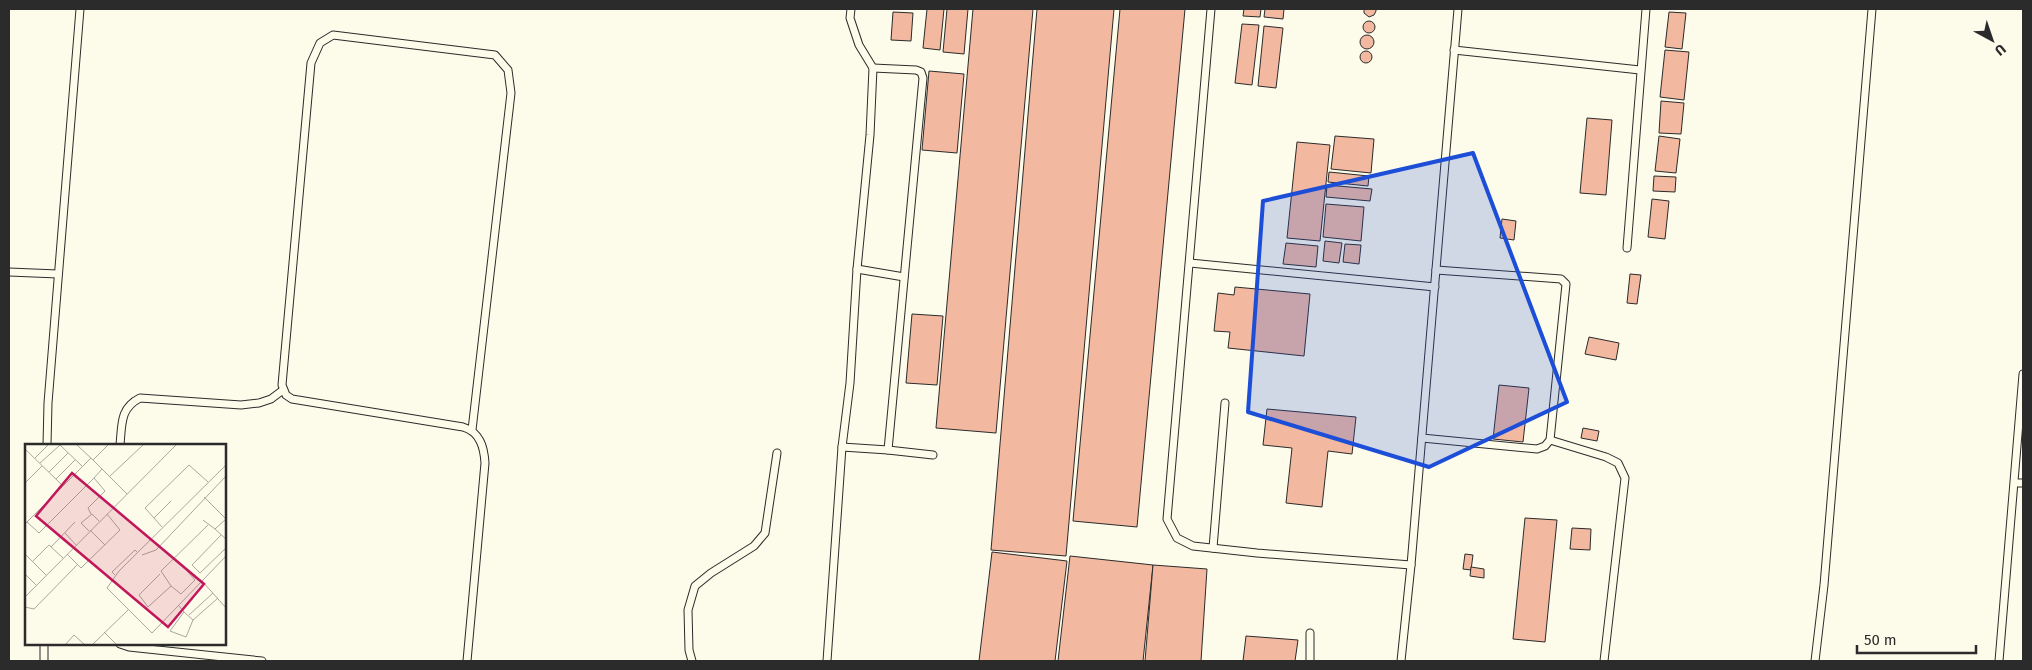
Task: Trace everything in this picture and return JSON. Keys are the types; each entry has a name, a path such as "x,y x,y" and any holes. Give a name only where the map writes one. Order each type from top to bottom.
{"lane":[{"path":"47,444 48,403 80,9"},
{"path":"826,661 842,446 850,383 857,269 870,135 873,68 859,45 850,18 851,9"},
{"path":"1211,9 1167,519 1177,538 1193,546 1411,566"},
{"path":"1401,661 1411,566 1458,9"},
{"path":"1627,248 1646,9"},
{"path":"1816,661 1872,9"},
{"path":"467,661 485,463 480,438 472,430 463,427 300,401 292,399 283,390 311,63 320,43 333,35 495,56 508,70 511,93 472,430"},
{"path":"1454,50 1640,70"},
{"path":"873,68 916,70 920,72 923,78 888,450"},
{"path":"1190,263 1435,287"},
{"path":"857,269 904,277"},
{"path":"1422,438 1537,449 1545,446 1550,440 1566,284 1562,278 1436,270"},
{"path":"9,272 58,274"},
{"path":"1999,661 2023,374"},
{"path":"120,444 124,411 131,402 140,398 241,404 259,403 271,399 283,390"},
{"path":"1212,548 1225,403"},
{"path":"1550,440 1612,460 1618,464 1625,478 1604,661"},
{"path":"842,446 933,455"},
{"path":"692,661 689,650 688,610 695,586 711,573 754,546 765,533 777,453"},
{"path":"2015,482 2023,483"},
{"path":"1310,632 1310,661"},
{"path":"44,645 44,661"},
{"path":"123,645 262,661"}],"highlighted area":[{"path":"1473,153 1567,402 1429,467 1248,412 1263,201"}],"building":[{"path":"927,9 944,9 940,50 923,48"},
{"path":"947,9 968,9 964,54 943,52"},
{"path":"973,9 1033,9 996,433 936,428"},
{"path":"1037,9 1114,9 1066,556 991,550"},
{"path":"1120,9 1185,9 1137,527 1073,521"},
{"path":"1244,9 1261,9 1260,17 1243,16"},
{"path":"1265,9 1284,9 1283,19 1264,17"},
{"path":"1364,9 1376,9 1376,11 1374,15 1369,17 1364,13"},
{"path":"893,12 913,13 911,41 891,40"},
{"path":"1669,12 1686,13 1682,49 1665,47"},
{"path":"1367,21 1371,21 1375,27 1371,33 1367,33 1363,29 1363,25"},
{"path":"1242,24 1259,25 1252,85 1235,83"},
{"path":"1264,26 1283,28 1276,88 1258,86"},
{"path":"1367,35 1372,37 1374,42 1372,47 1367,49 1362,47 1360,42 1362,37"},
{"path":"1665,50 1689,52 1684,100 1660,97"},
{"path":"1364,51 1368,51 1372,57 1368,63 1364,63 1360,59 1360,55"},
{"path":"929,71 964,74 957,153 922,150"},
{"path":"1661,101 1684,103 1681,134 1659,133"},
{"path":"1587,118 1612,120 1606,195 1580,193"},
{"path":"1335,136 1374,139 1371,173 1331,169"},
{"path":"1659,136 1680,139 1676,173 1655,171"},
{"path":"1297,142 1330,145 1320,241 1287,238"},
{"path":"1329,172 1369,176 1368,186 1328,182"},
{"path":"1654,176 1676,177 1675,192 1653,191"},
{"path":"1327,185 1372,189 1370,201 1326,197"},
{"path":"1652,199 1669,201 1665,239 1648,237"},
{"path":"1326,204 1364,207 1361,241 1323,237"},
{"path":"1502,219 1516,221 1514,240 1500,238"},
{"path":"1325,241 1342,243 1339,263 1323,261"},
{"path":"1286,243 1318,246 1316,267 1283,264"},
{"path":"1345,244 1361,245 1359,264 1343,262"},
{"path":"1630,274 1641,275 1637,304 1627,303"},
{"path":"1235,287 1310,294 1304,356 1228,348 1230,332 1214,331 1218,293 1234,295"},
{"path":"912,314 943,316 937,385 906,383"},
{"path":"1589,337 1619,343 1616,360 1585,354"},
{"path":"1499,385 1529,388 1523,442 1493,439"},
{"path":"1267,409 1356,417 1352,454 1328,451 1322,507 1286,503 1292,448 1263,445"},
{"path":"1583,428 1599,431 1597,441 1581,438"},
{"path":"1525,518 1557,520 1545,642 1513,639"},
{"path":"1572,528 1591,529 1590,550 1570,549"},
{"path":"992,552 1067,561 1055,661 979,661"},
{"path":"1465,554 1473,555 1471,570 1463,569"},
{"path":"1070,556 1153,565 1143,661 1058,661"},
{"path":"1153,565 1207,569 1201,661 1145,661"},
{"path":"1471,567 1484,569 1484,578 1470,576"},
{"path":"1246,636 1298,640 1295,661 1243,661"}]}
